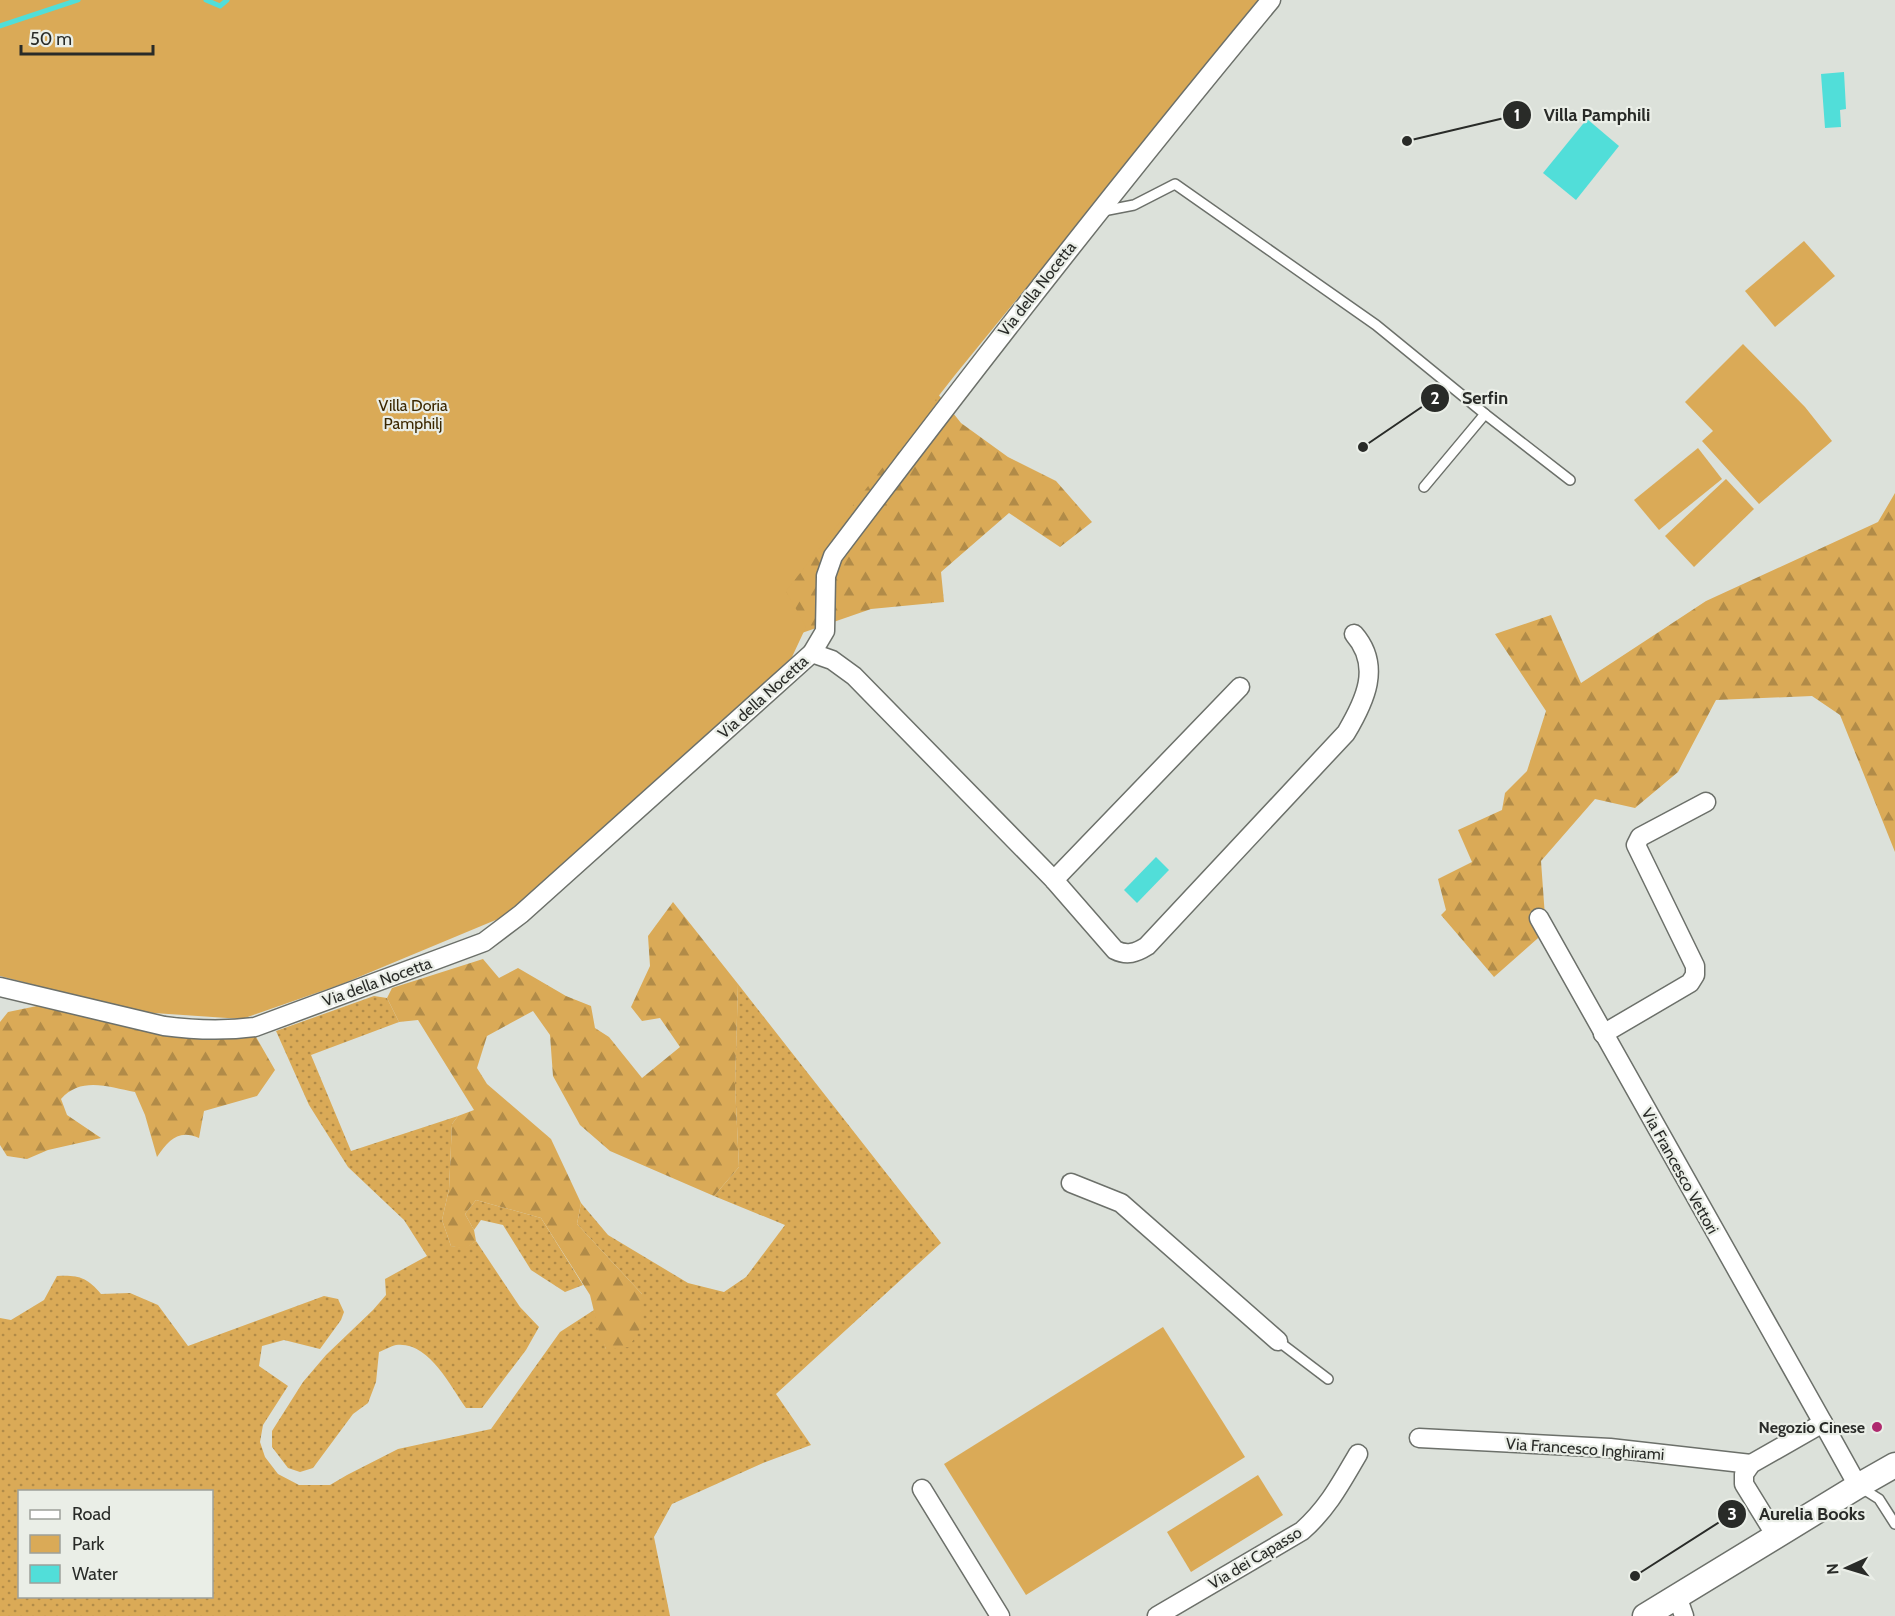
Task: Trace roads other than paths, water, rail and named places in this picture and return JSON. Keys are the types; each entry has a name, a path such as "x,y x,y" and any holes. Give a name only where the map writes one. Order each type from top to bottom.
{"main road":[{"path":"1645,1616 1680,1606 1776,1536 1895,1465"}],"street":[{"name":"Via della Nocetta","path":"0,987 164,1026 242,1029 255,1027 484,942 530,907 812,653 825,631 826,576 832,556 954,395 1098,212 1271,0"},
{"path":"812,653 832,660 854,676 1054,880 1115,950 1127,954 1147,946 1346,733 1365,694 1370,674 1364,647 1354,634"},
{"path":"1054,880 1240,687"},
{"path":"1603,1034 1690,983 1695,975 1695,966 1636,845 1640,837 1706,802"},
{"name":"Via Francesco Vettori","path":"1539,918 1858,1486"},
{"path":"1071,1183 1121,1203 1278,1341"},
{"path":"1776,1536 1745,1487 1743,1476 1751,1464 1823,1423"},
{"name":"Via Francesco Inghirami","path":"1419,1438 1610,1448 1751,1464"},
{"name":"Via dei Capasso","path":"1157,1616 1302,1531 1320,1514 1334,1496 1358,1454"},
{"path":"922,1489 1000,1616"}],"lane":[{"path":"1098,212 1134,205 1176,184 1376,325 1569,480"},
{"path":"1424,487 1485,414"},
{"path":"1278,1341 1328,1379"},
{"path":"1858,1486 1879,1499 1895,1524"}],"water":[{"path":"1844,72 1846,109 1840,110 1841,127 1825,128 1821,74"},
{"path":"1587,119 1619,146 1576,200 1543,173"},
{"path":"1156,857 1169,870 1137,903 1124,890"}],"waterway":[{"path":"0,26 78,0"},
{"path":"206,0 220,6 227,0"}],"place":[{"name":"Villa Pamphili","path":"1407,141"},
{"name":"Serfin","path":"1363,447"},
{"name":"Negozio Cinese","path":"1877,1427"},
{"name":"Aurelia Books","path":"1635,1576"}],"park label":[{"name":"Villa Doria Pamphilj","path":"413,414"}]}
